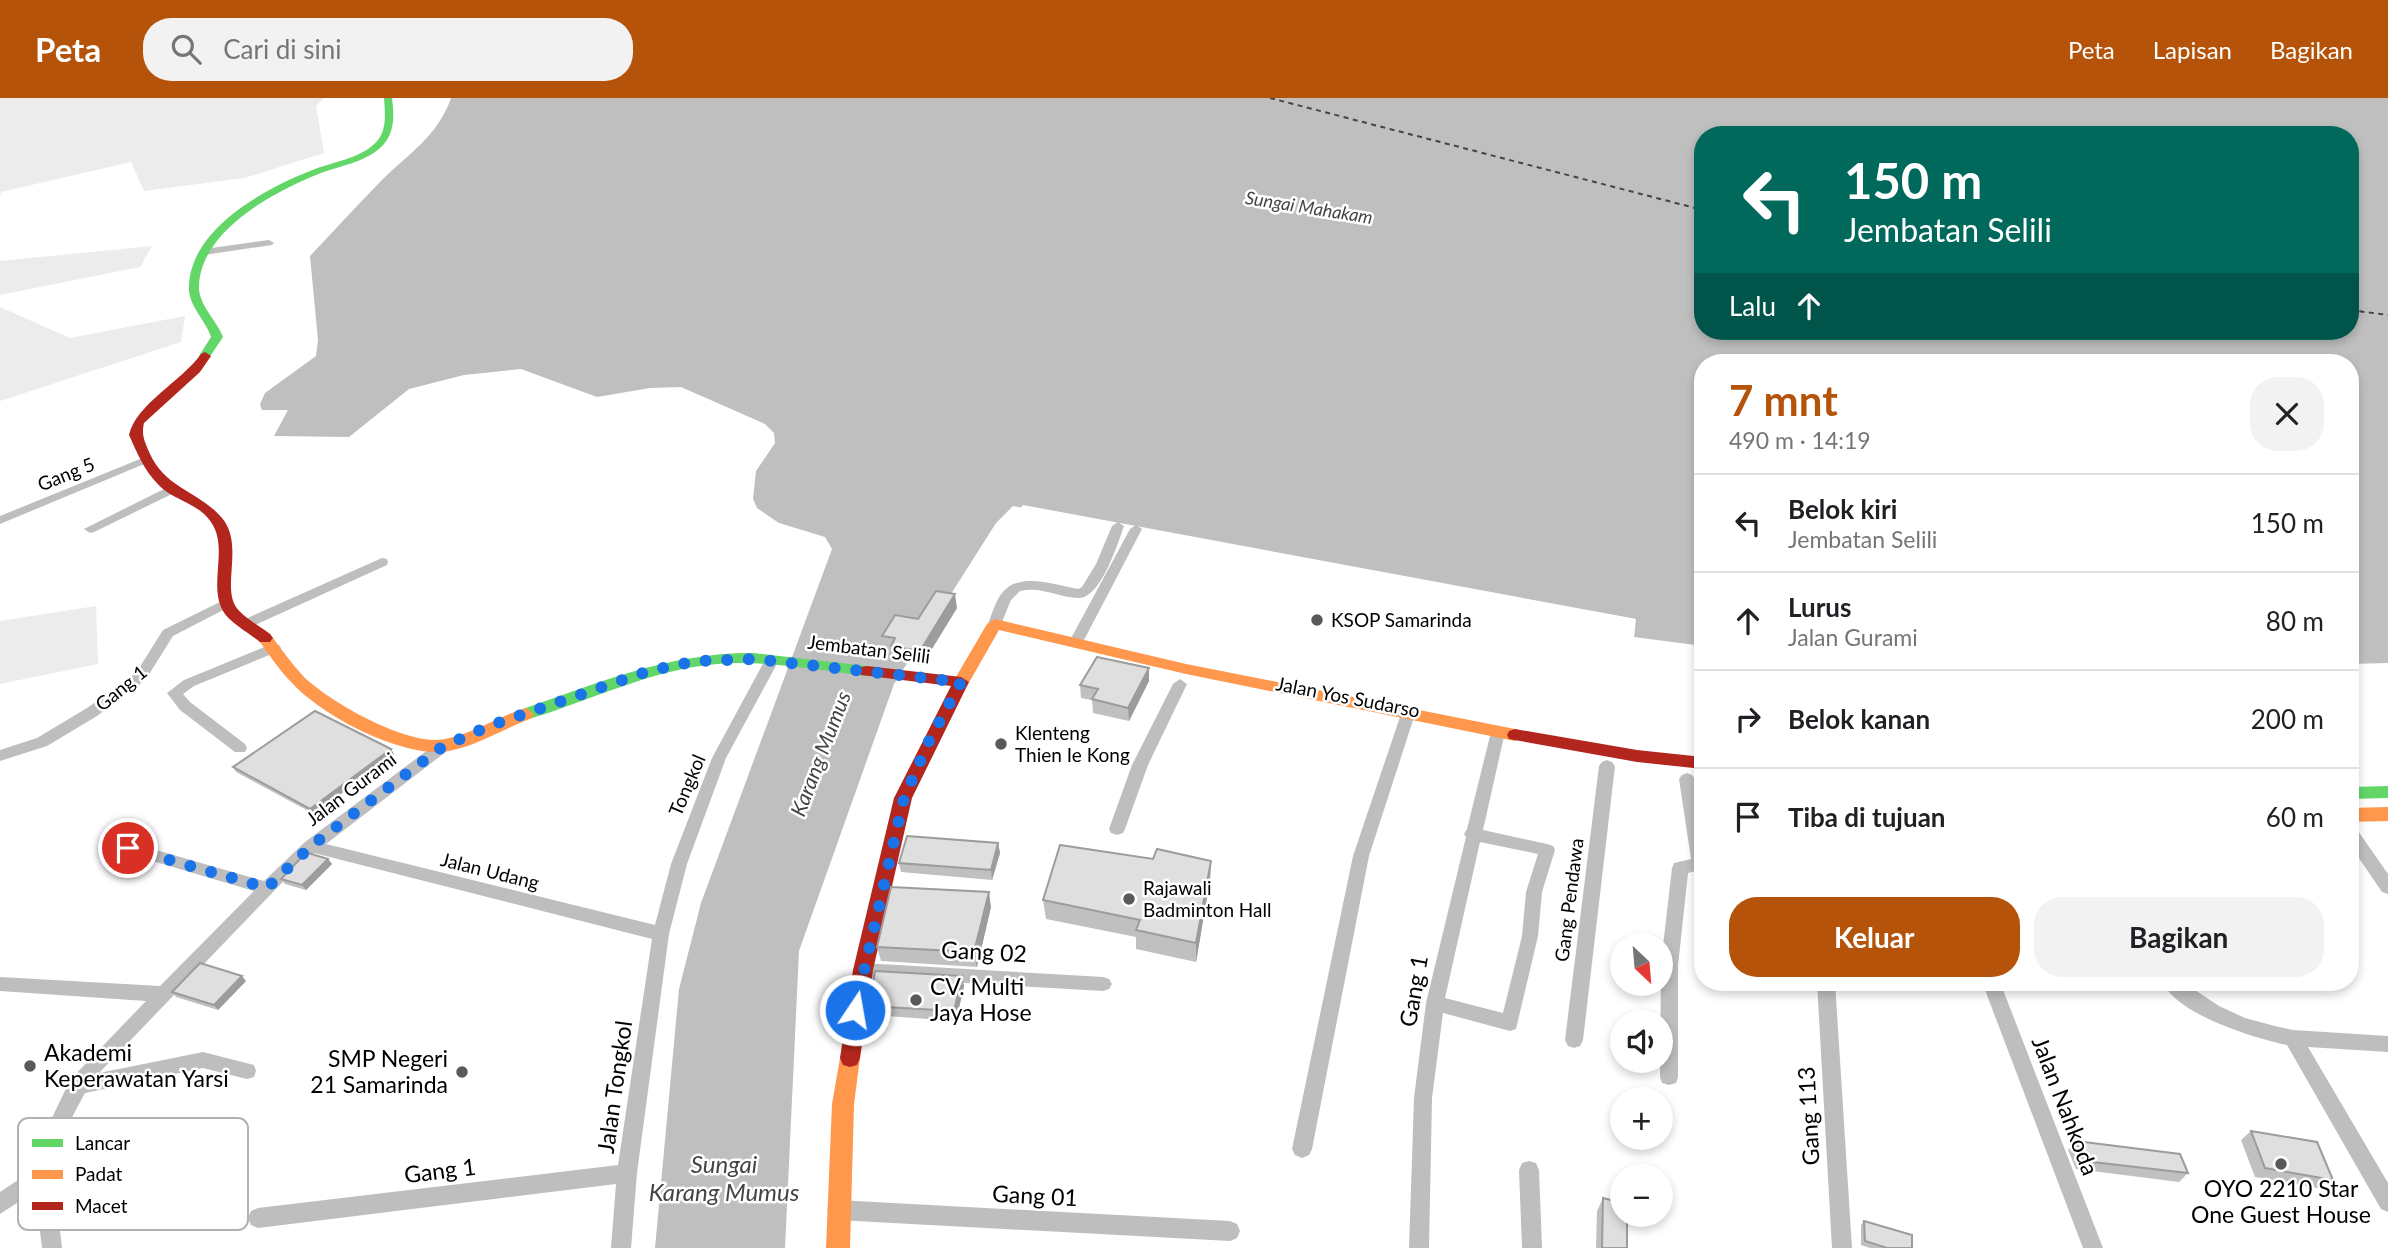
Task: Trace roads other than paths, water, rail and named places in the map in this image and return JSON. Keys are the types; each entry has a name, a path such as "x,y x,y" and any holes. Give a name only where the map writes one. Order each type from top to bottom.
{"main road":[{"path":"388,98 389,126 383,142 367,153 314,172 267,197 213,236 204,252 194,290 198,302 213,318 217,337 196,369 138,422 135,435 145,460 172,489 205,508 219,523 226,548 226,603 274,648 305,686 344,714 391,734 442,747"},
{"path":"838,1248 837,1210 843,1104 863,970 904,798 929,741 992,630"},
{"name":"Jalan Yos Sudarso","path":"992,630 1076,642 1399,723 1496,739 1694,763"},
{"name":"Jalan Yos Sudarso","path":"992,630 1180,684 1294,708"},
{"name":"Jalan Gurami","path":"442,747 489,726 663,668 718,659 780,660"},
{"name":"Jembatan Selili","path":"780,660 961,682"},
{"name":"Jalan Yos Sudarso","path":"1496,739 1608,766 1694,780"},
{"path":"2359,793 2388,792"},
{"path":"2359,816 2388,814"}],"street":[{"path":"204,252 269,243"},
{"name":"Gang 5","path":"0,520 145,460"},
{"path":"90,529 172,489"},
{"path":"992,630 1007,596 1014,589 1032,586 1080,594 1087,591 1107,555 1118,526"},
{"path":"1076,642 1136,529"},
{"path":"248,623 382,562"},
{"name":"Gang 1","path":"0,756 42,741 92,712 141,676 167,633 226,603"},
{"path":"240,748 185,706 174,693 189,683 274,648"},
{"name":"Tongkol","path":"661,934 695,815 736,724 780,660"},
{"path":"1116,829 1140,765 1180,684"},
{"path":"1302,1149 1361,856 1399,723"},
{"name":"Gang 1","path":"1419,1248 1423,1098 1435,1003 1496,739"},
{"name":"Jalan Gurami","path":"62,1118 77,1086 114,1041 267,888 311,846 442,747"},
{"name":"Gang Pendawa","path":"1574,1040 1608,766"},
{"path":"1435,1003 1510,1023 1530,936 1534,892 1548,850 1472,834"},
{"path":"2359,845 2388,887"},
{"name":"Jalan Udang","path":"311,846 661,934"},
{"path":"128,848 267,888"},
{"path":"1669,1077 1669,966 1680,868 1694,865"},
{"name":"Jalan Tongkol","path":"621,1248 627,1173 661,934"},
{"name":"Gang 02","path":"863,970 1102,984"},
{"path":"0,984 161,995"},
{"name":"Gang 113","path":"1827,991 1842,1248"},
{"name":"Jalan Nahkoda","path":"1994,991 2093,1248"},
{"path":"2183,991 2228,1021 2247,1028 2293,1038 2388,1044"},
{"path":"2293,1038 2388,1202"},
{"path":"77,1086 203,1060 247,1071"},
{"path":"1529,1170 1532,1248"},
{"name":"Gang 1","path":"258,1218 627,1173"},
{"path":"0,1204 18,1192"},
{"name":"Gang 01","path":"837,1210 1230,1231"},
{"name":"Jalan Gurami","path":"50,1230 52,1248"}],"water":[{"path":"451,98 2388,98 2388,663 2359,664 2359,354 1694,354 1694,645 1634,637 1635,619 1013,506 996,523 894,684 799,951 785,1248 655,1248 679,989 701,903 832,549 825,537 779,523 757,508 753,499 756,471 775,443 774,433 765,424 681,387 650,388 597,397 521,369 464,375 409,389 349,437 274,436 288,410 262,410 260,404 265,393 316,356 318,340 310,256 439,123"}],"place":[{"name":"KSOP Samarinda","path":"1317,620"},
{"name":"Klenteng Thien Ie Kong","path":"1001,744"},
{"name":"Rajawali Badminton Hall","path":"1129,899"},
{"name":"CV. Multi Jaya Hose","path":"916,1000"},
{"name":"Akademi Keperawatan Yarsi","path":"30,1066"},
{"name":"SMP Negeri 21 Samarinda","path":"462,1072"},
{"name":"OYO 2210 Star One Guest House","path":"2281,1164"}],"water label":[{"name":"Sungai Mahakam","path":"1309,208"},
{"name":"Karang Mumus","path":"821,754"},
{"name":"Sungai Karang Mumus","path":"724,1179"}]}
